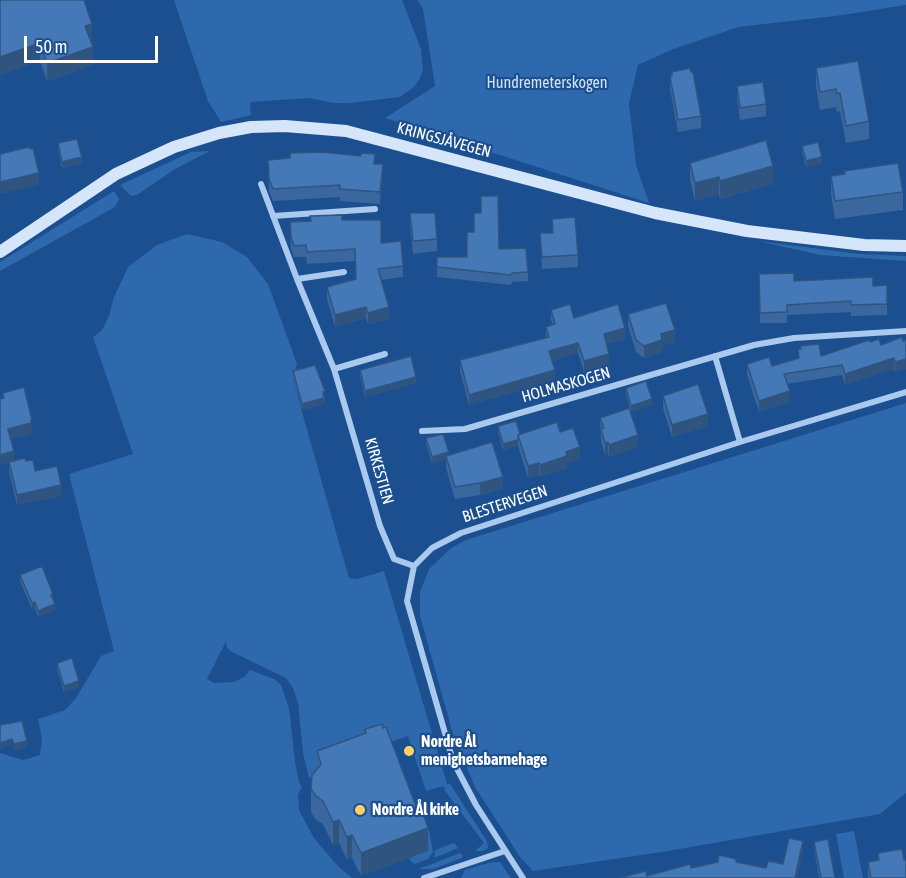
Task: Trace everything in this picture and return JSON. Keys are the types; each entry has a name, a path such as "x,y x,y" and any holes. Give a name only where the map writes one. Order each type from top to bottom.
{"street":[{"name":"KRINGSJÅVEGEN","path":"0,252 116,174 174,147 197,138 251,127 285,126 346,131 655,213 747,231 854,244 906,246"},
{"name":"KIRKESTIEN","path":"261,184 334,369 380,526 394,559 414,566"},
{"path":"273,216 375,209"},
{"path":"297,279 344,272"},
{"name":"HOLMASKOGEN","path":"422,431 465,429 754,345 794,338 906,331"},
{"path":"334,369 385,354"},
{"path":"715,356 740,442"},
{"name":"BLESTERVEGEN","path":"414,566 432,548 461,532 740,442 906,392"},
{"path":"414,566 407,601 453,761 476,805 524,878"},
{"path":"424,878 505,851"}],"green space":[{"path":"174,0 402,0 421,49 423,70 414,87 400,97 350,103 333,103 309,98 250,102 251,115 221,122 208,101"},
{"name":"Hundremeterskogen","path":"417,0 906,0 906,5 738,27 671,50 638,65 629,103 636,165 649,203 385,118 435,86 423,9"},
{"path":"210,151 175,169 137,195 131,196 120,185 191,152"},
{"path":"114,191 119,199 115,207 0,271 0,262"},
{"path":"187,234 222,242 247,257 268,284 297,364 293,378 349,578 357,579 384,571 447,784 450,784 487,841 488,848 483,851 475,851 484,843 445,791 444,786 426,791 408,736 363,752 309,778 303,753 298,703 293,688 286,678 232,652 227,648 226,641 207,679 214,683 234,682 244,677 250,670 274,679 281,685 289,708 295,762 302,787 298,795 299,810 314,838 338,866 352,878 0,878 0,753 23,760 40,755 42,738 38,719 65,710 76,698 101,656 114,651 69,474 133,454 93,337 102,330 109,316 114,297 128,267 157,245"},
{"path":"758,241 859,254 906,256 906,261 820,255"},
{"path":"906,403 906,793 880,814 662,852 533,871 520,857 475,787 453,734 420,616 420,592 429,569 451,548 466,540"},
{"path":"424,829 429,830 433,852 428,859 414,864 409,859"},
{"path":"854,831 863,878 844,878 836,834"},
{"path":"454,843 458,848 434,858 435,850"},
{"path":"460,853 463,855 462,858 433,869 419,869"},
{"path":"500,862 511,878 461,878 465,870"}],"building":[{"path":"0,0 84,0 92,24 85,26 93,47 47,63 40,43 0,57"},
{"path":"858,61 869,121 846,126 840,93 837,94 836,89 820,92 816,68"},
{"path":"690,68 693,72 701,116 678,120 670,77 672,72"},
{"path":"763,82 766,104 740,108 737,86"},
{"path":"77,139 82,157 62,162 58,143"},
{"path":"766,140 773,166 720,181 719,177 695,183 690,163"},
{"path":"818,142 822,157 806,161 802,146"},
{"path":"33,148 39,173 0,182 0,154"},
{"path":"322,152 361,156 361,153 375,154 374,164 383,164 380,192 340,189 340,185 273,189 269,179 268,160 290,158 290,153"},
{"path":"898,163 903,192 835,201 831,176 845,174 844,171"},
{"path":"481,196 498,196 499,249 526,248 528,272 511,275 437,267 437,257 467,257 467,232 474,232 474,213 481,213"},
{"path":"410,213 435,213 437,239 413,241"},
{"path":"342,215 342,220 381,220 381,243 401,241 403,266 378,269 389,307 368,313 366,307 335,315 327,287 356,279 355,249 307,252 306,245 294,246 290,222 311,221 310,216"},
{"path":"575,217 578,255 542,257 540,233 553,233 552,219"},
{"path":"794,273 794,281 873,277 873,286 887,285 887,304 851,305 851,301 787,305 787,312 760,313 759,274"},
{"path":"666,303 675,330 661,334 662,340 644,346 636,340 628,314"},
{"path":"570,304 574,318 618,304 625,328 604,334 609,354 584,361 578,343 549,351 555,370 469,395 460,360 549,337 546,327 555,324 551,310"},
{"path":"902,337 903,341 906,340 906,359 895,362 894,358 845,374 842,365 784,374 790,391 759,401 747,364 769,357 772,366 799,358 800,346 819,344 821,356 869,340 870,342 879,339 881,345"},
{"path":"411,356 416,377 365,391 360,370"},
{"path":"315,365 325,391 323,392 324,398 302,404 293,371"},
{"path":"646,381 652,399 631,406 626,388"},
{"path":"698,384 708,414 672,425 663,396"},
{"path":"24,387 31,423 8,429 14,451 0,455 0,399 4,398 3,393"},
{"path":"629,408 638,435 609,445 608,442 605,443 601,429 604,428 600,418"},
{"path":"516,421 520,434 518,440 503,444 498,426"},
{"path":"557,422 560,432 573,428 580,447 566,452 567,456 540,465 539,463 528,466 518,435"},
{"path":"443,434 449,452 432,457 426,438"},
{"path":"492,442 503,477 455,487 446,456"},
{"path":"25,458 26,461 33,460 35,471 57,466 61,485 17,495 9,462"},
{"path":"42,566 55,604 38,611 20,575"},
{"path":"72,658 79,681 64,686 57,663"},
{"path":"22,721 27,741 14,744 12,739 0,743 0,725"},
{"name":"Nordre Ål kirke","path":"382,724 383,728 386,727 419,814 423,813 428,828 361,853 352,835 347,837 339,820 333,822 323,801 311,789 312,775 321,764 317,751 366,733 365,729"},
{"path":"789,838 803,841 795,878 619,878 646,871 647,876 690,864 691,868 718,862 719,855 736,859 736,862 766,868 768,861 783,864"},
{"path":"828,839 835,878 821,878 814,842"},
{"path":"902,849 904,860 906,860 906,878 871,878 868,862 879,860 878,853"}],"place":[{"name":"Nordre Ål menighetsbarnehage","path":"409,751"},
{"name":"Nordre Ål kirke","path":"360,810"}]}
